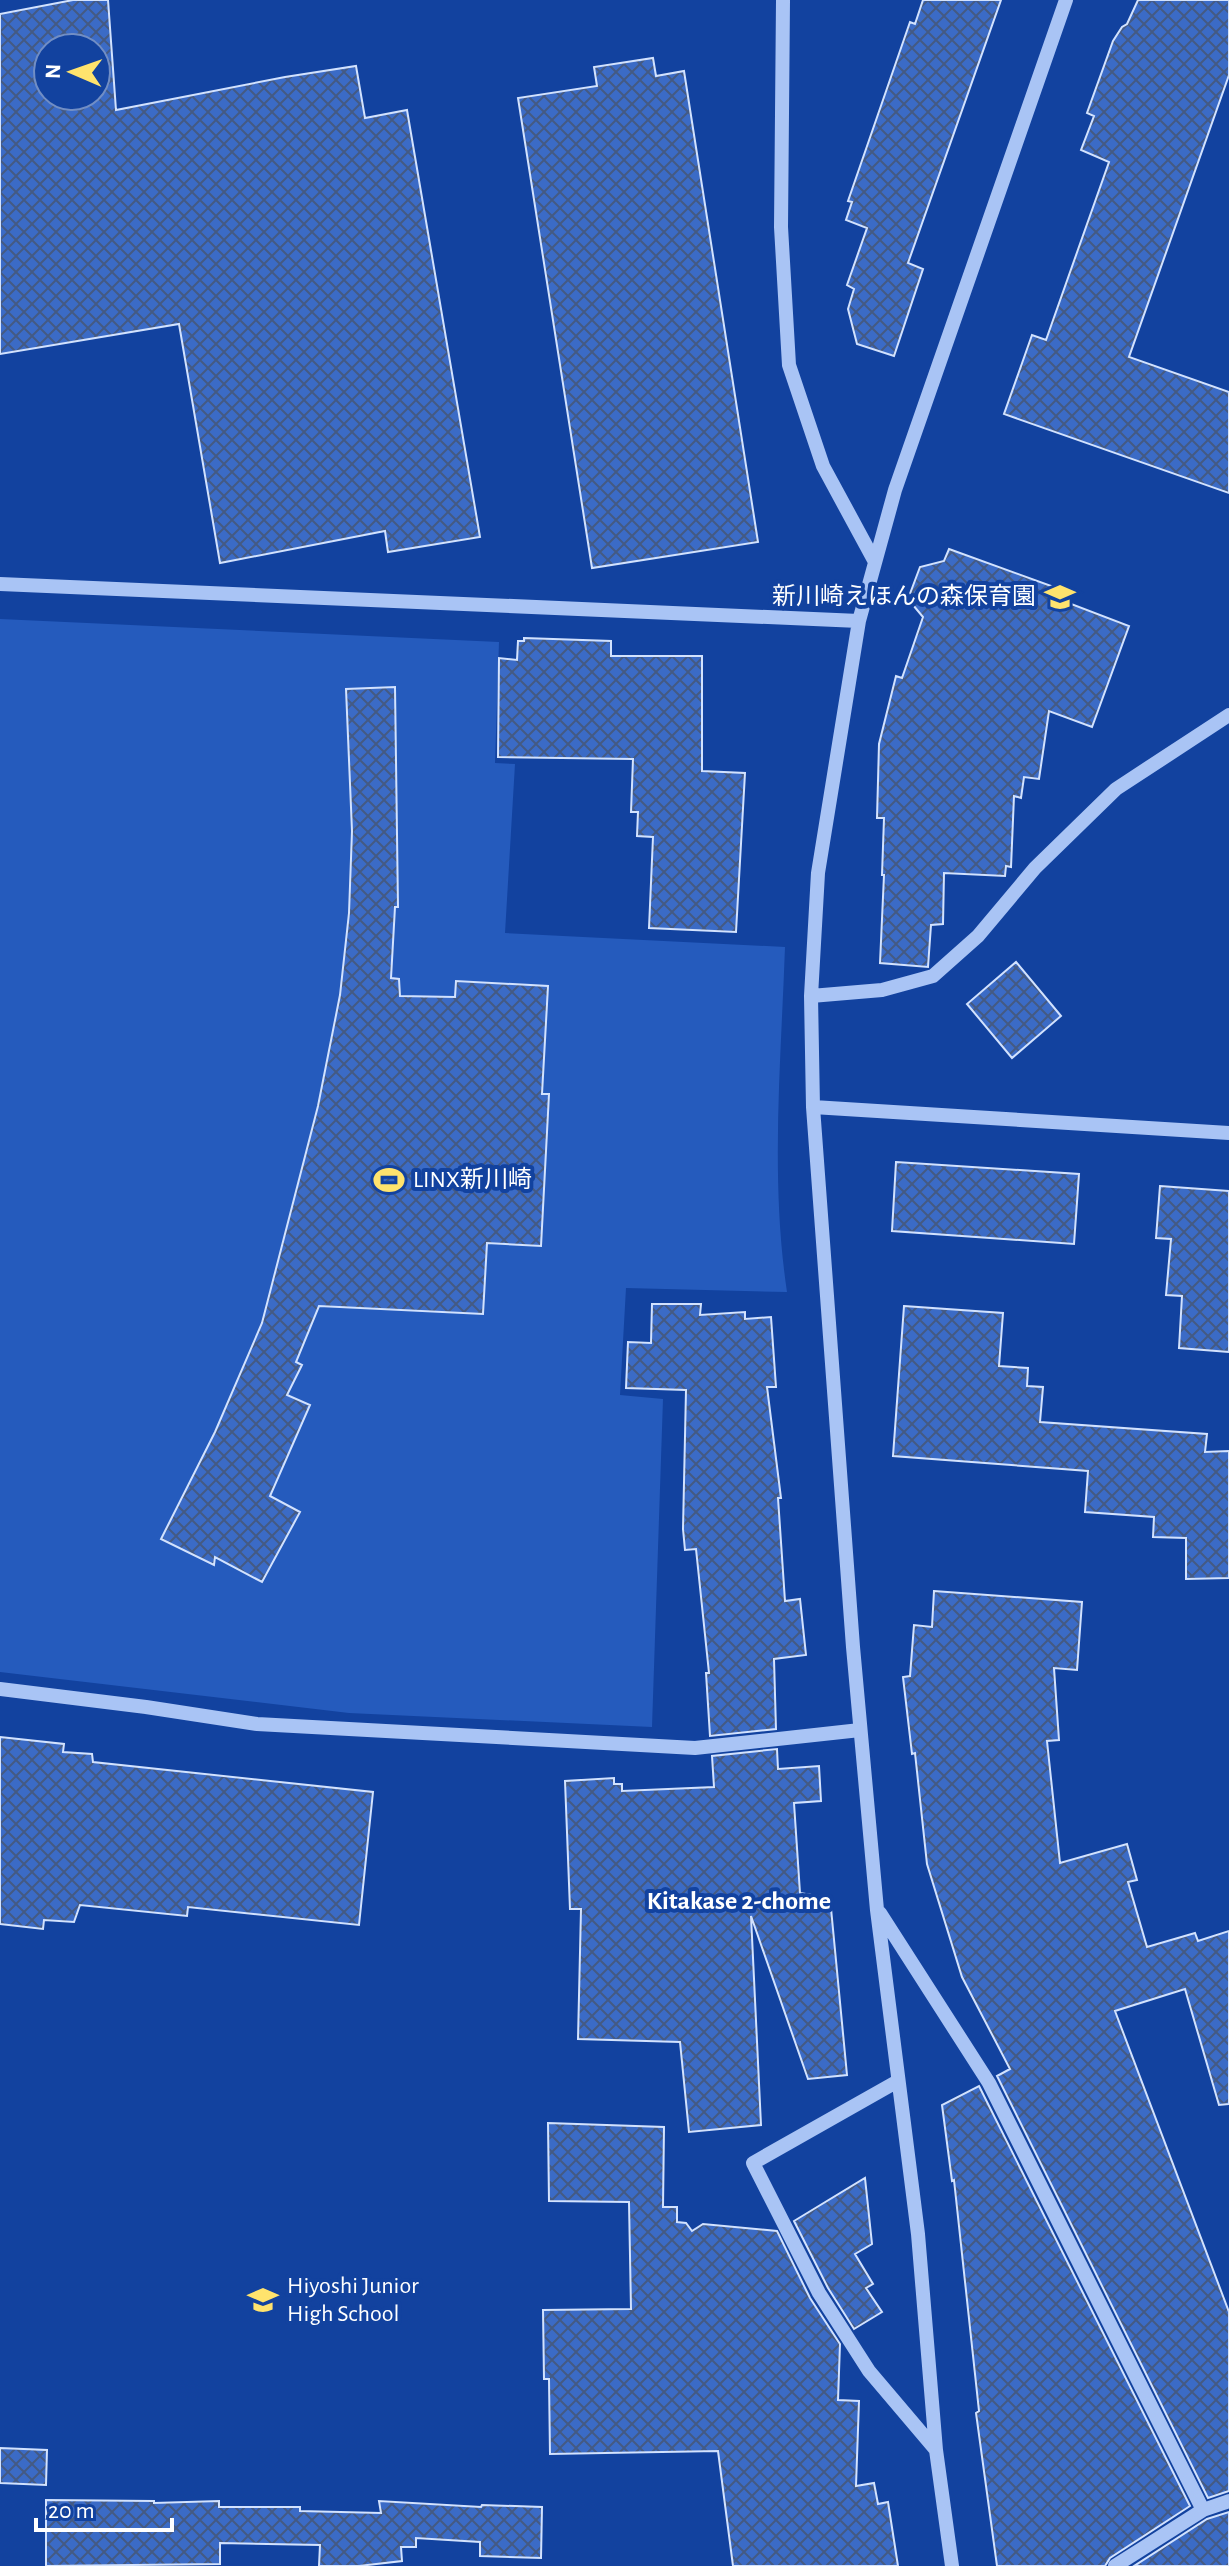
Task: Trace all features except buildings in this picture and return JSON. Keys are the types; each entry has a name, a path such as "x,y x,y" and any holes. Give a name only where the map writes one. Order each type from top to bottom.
{"street":[{"path":"783,0 781,227 789,365 823,466 875,562"},
{"path":"952,2566 936,2450 918,2234 877,1910 860,1730 813,1107 811,996 818,873 859,621 895,490 1066,0"},
{"path":"0,584 859,621"},
{"path":"811,996 882,990 933,976 978,936 1035,868 1116,789 1229,715"},
{"path":"813,1107 1229,1133"},
{"path":"0,1689 257,1724 695,1748 860,1730"},
{"path":"877,1910 989,2083 1203,2510"},
{"path":"898,2081 753,2163 819,2293 869,2371 936,2450"},
{"path":"1115,2566 1203,2510 1229,2501"}],"shaded area":[{"name":"LINX新川崎","path":"0,619 499,642 495,763 515,764 505,933 785,947 778,1163 787,1292 626,1288 620,1395 663,1399 652,1727 349,1713 0,1672"}],"place":[{"name":"新川崎えほんの森保育園","path":"1060,597"},
{"name":"LINX新川崎","path":"389,1180"},
{"name":"Hiyoshi Junior High School","path":"263,2300"}],"district":[{"name":"Kitakase 2-chome","path":"739,1901"}]}
